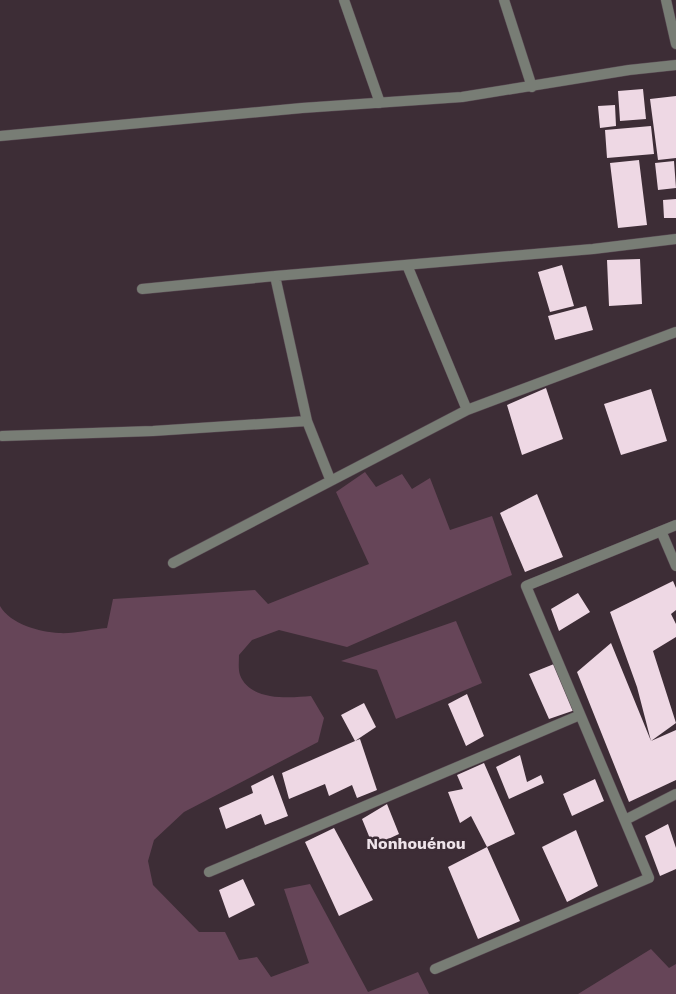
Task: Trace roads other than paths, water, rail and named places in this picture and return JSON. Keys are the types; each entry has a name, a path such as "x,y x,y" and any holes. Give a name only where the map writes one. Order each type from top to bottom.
{"street":[{"path":"344,0 380,102"},
{"path":"504,0 532,87"},
{"path":"666,0 676,44"},
{"path":"0,136 302,108 462,97 629,70 676,65"},
{"path":"142,289 611,247 676,239"},
{"path":"407,266 467,410"},
{"path":"275,276 307,421 330,479"},
{"path":"172,563 330,479 467,410 676,332"},
{"path":"2,436 154,431 307,421"},
{"path":"434,969 649,878 526,586 676,525"},
{"path":"661,531 676,566"},
{"path":"209,872 580,715"},
{"path":"625,820 676,794"}],"district":[{"name":"Nonhouénou","path":"416,843"}]}
